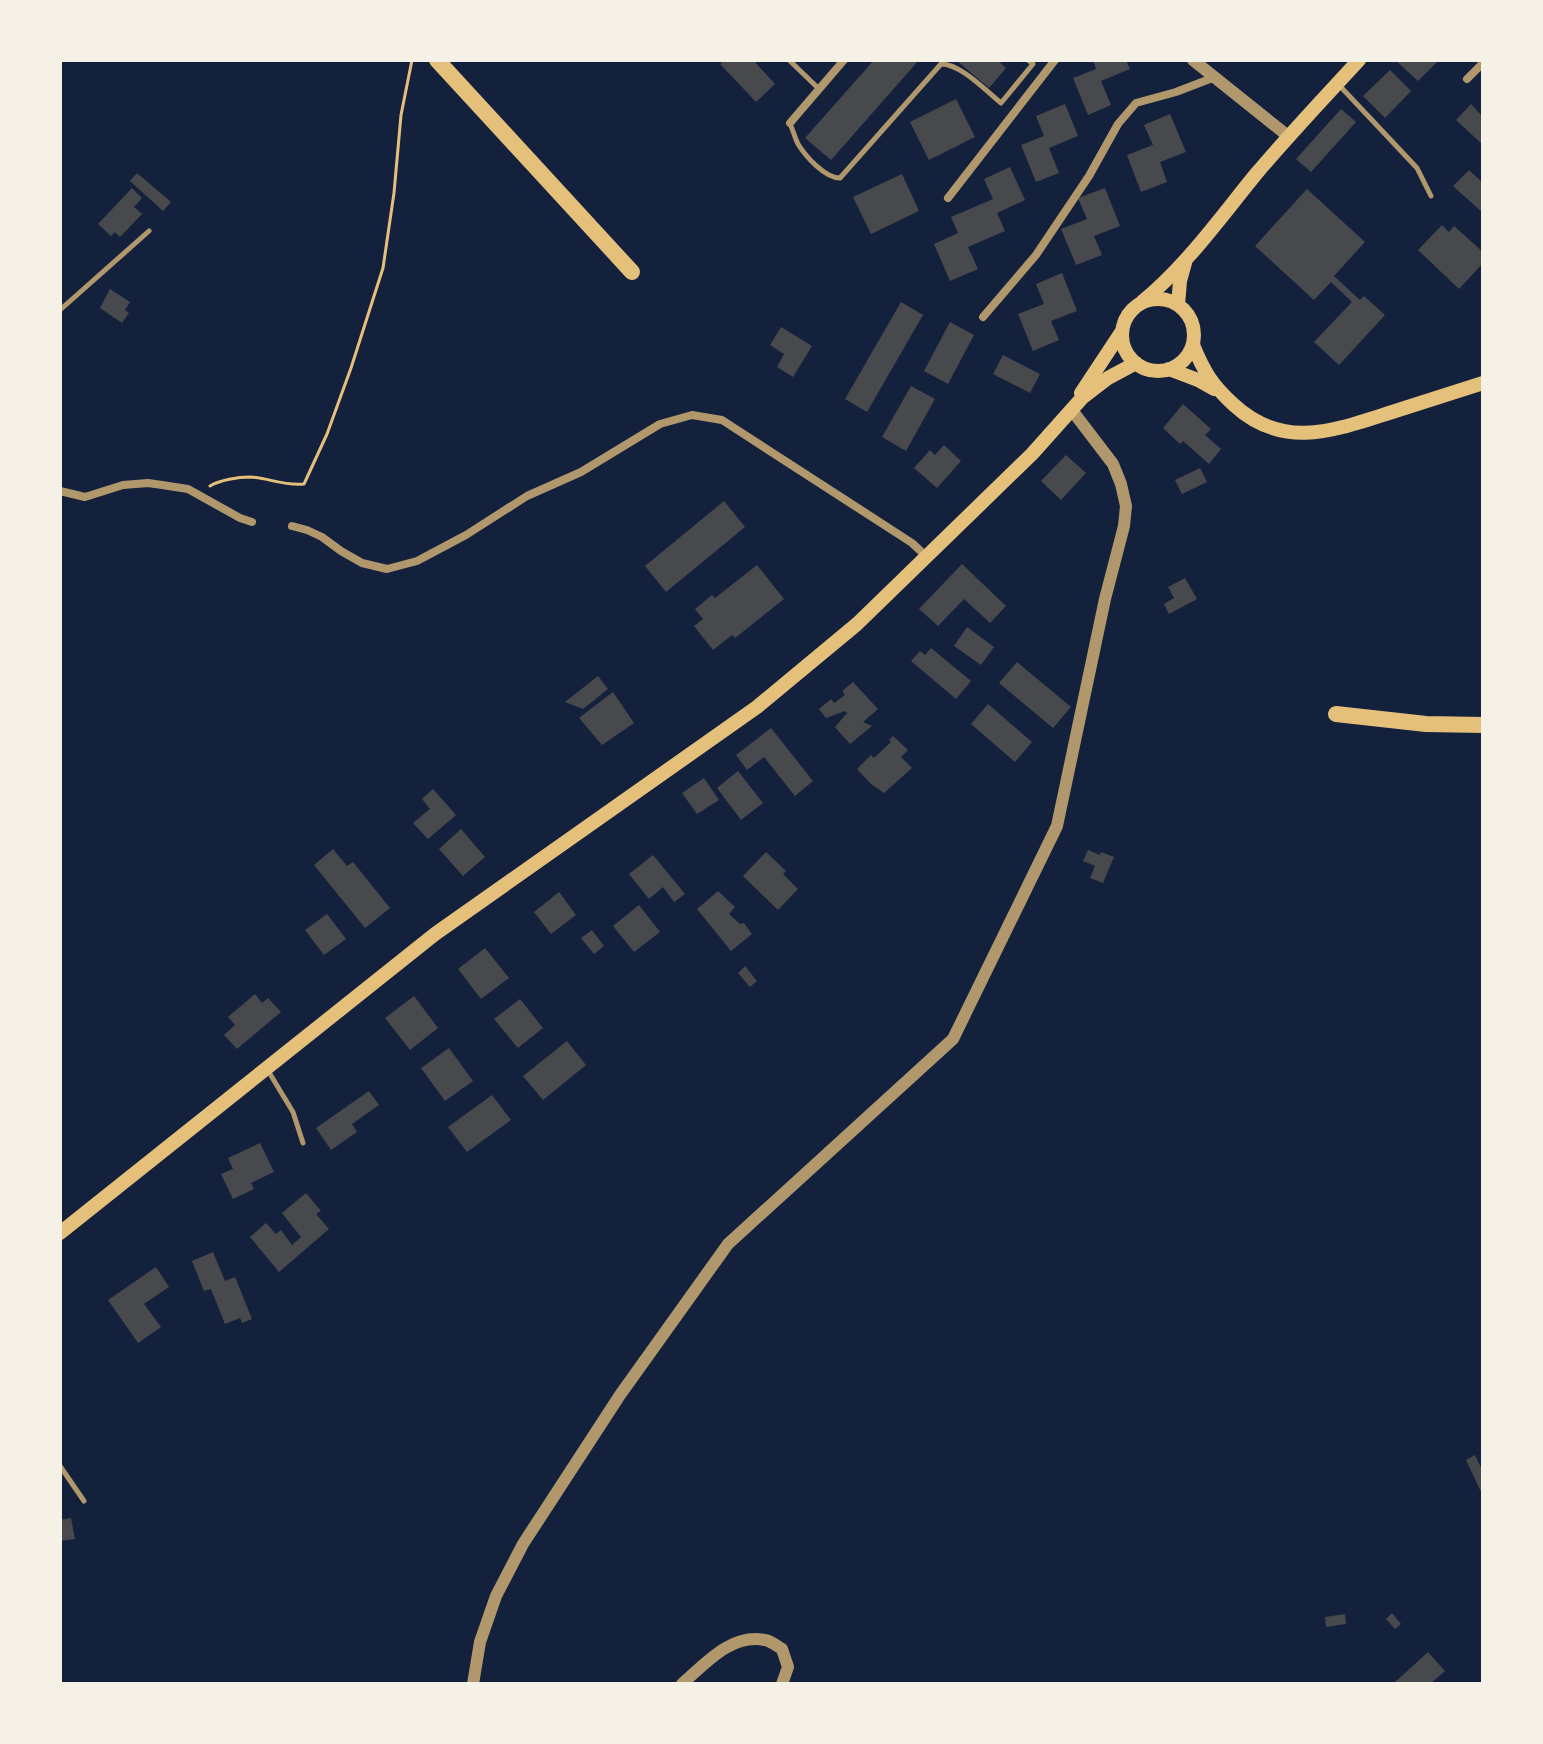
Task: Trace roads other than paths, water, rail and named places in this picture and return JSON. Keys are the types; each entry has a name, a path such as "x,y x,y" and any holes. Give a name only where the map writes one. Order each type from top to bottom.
{"main road":[{"path":"437,60 632,272"},
{"path":"60,1233 435,934 757,707 857,624 1032,454 1071,409 1132,309 1159,288 1186,259 1288,136 1359,60"},
{"path":"1178,305 1186,259"},
{"path":"1142,302 1160,299 1178,305 1186,312 1192,322 1193,345 1202,369 1224,396 1247,417 1269,429 1292,433 1344,427 1483,383"},
{"path":"1122,330 1128,354 1136,363 1157,371 1179,363 1193,345"},
{"path":"1071,409 1101,383 1136,363"},
{"path":"1169,369 1198,380 1224,396"},
{"path":"1336,714 1426,724 1483,725"}],"street":[{"path":"790,123 844,60"},
{"path":"948,198 1055,60"},
{"path":"1193,60 1288,136"},
{"path":"1467,79 1483,63"},
{"path":"983,317 1036,255 1089,176 1118,124 1136,103 1215,77"},
{"path":"473,1684 480,1642 496,1596 523,1544 620,1395 728,1244 953,1039 1057,826 1126,506 1113,464 1071,409"},
{"path":"292,526 322,537 362,563 387,569 417,561 466,535 527,496 581,472 660,424 692,415 722,420 912,543 926,556"},
{"path":"60,491 85,497 123,485 148,483 188,489 252,522"},
{"path":"682,1684 723,1648 746,1639 767,1640 782,1649 788,1667 782,1684"}],"lane":[{"path":"789,60 818,88"},
{"path":"790,123 799,145 825,174 840,178 941,64 960,69 1001,103 1033,64 1028,60"},
{"path":"1338,83 1417,168 1431,196"},
{"path":"60,310 149,231"},
{"path":"266,1068 293,1112 303,1143"},
{"path":"60,1466 84,1501"}]}
